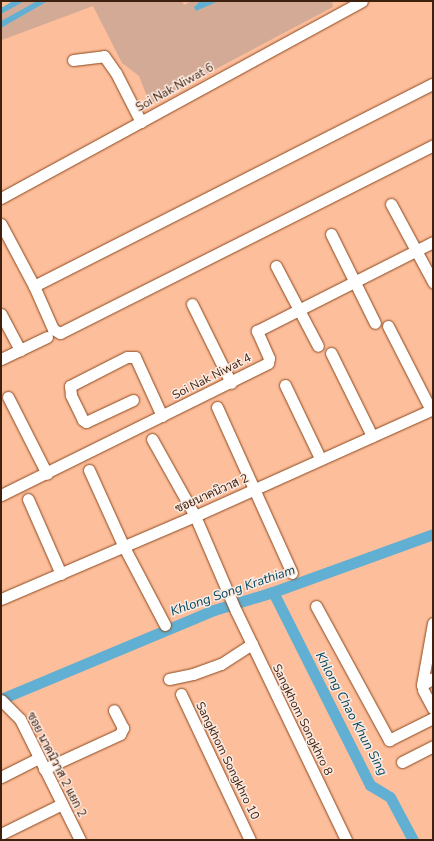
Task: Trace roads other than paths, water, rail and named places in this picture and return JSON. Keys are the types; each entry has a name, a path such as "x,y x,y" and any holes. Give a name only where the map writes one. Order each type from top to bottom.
{"street":[{"name":"Soi Nak Niwat 6","path":"1,198 362,1"},
{"path":"72,60 104,56 116,73 141,122"},
{"path":"34,286 433,84"},
{"path":"1,224 34,286 53,329 57,333 65,332 433,145"},
{"path":"391,204 414,251 433,282"},
{"path":"330,234 355,281 374,323"},
{"name":"Soi Nak Niwat 4","path":"1,495 231,383 268,363 269,358 257,331 433,242"},
{"path":"276,266 318,346"},
{"path":"192,304 231,383"},
{"path":"1,314 20,350"},
{"path":"388,326 432,409"},
{"path":"1,360 47,337"},
{"path":"331,353 372,436"},
{"path":"133,400 86,422 71,394 70,386 127,357 134,357 162,416"},
{"path":"285,385 320,458"},
{"path":"8,396 46,474"},
{"path":"217,407 292,573"},
{"name":"ซอยนาคนิวาส 2","path":"1,599 195,516 320,458 432,409"},
{"name":"Sangkhom Songkhro 8","path":"152,439 195,516 232,598 236,611 346,840"},
{"path":"89,470 124,547 165,625"},
{"path":"28,499 62,574"},
{"path":"316,606 389,740 433,718"},
{"path":"433,623 422,685 433,678"},
{"path":"169,679 194,674 221,664 252,644"},
{"path":"423,690 433,709"},
{"name":"Sangkhom Songkhro 10","path":"181,694 250,840"},
{"name":"ซอย นาคนิวาส 2 แยก 2","path":"3,703 20,719 80,840"},
{"path":"44,769 120,734 123,728 114,710"},
{"path":"402,762 433,746"},
{"path":"1,777 39,758"},
{"path":"1,834 62,804"}],"water":[{"path":"13,1 25,1 1,14 1,8"},
{"path":"37,1 48,1 1,28 1,21"},
{"path":"200,1 219,1 196,11 194,7"}],"waterway":[{"name":"Khlong Song Krathiam","path":"1,699 214,610 273,592 433,534"},
{"name":"Khlong Chao Khun Sing","path":"273,592 370,785 390,797 413,840"}]}
